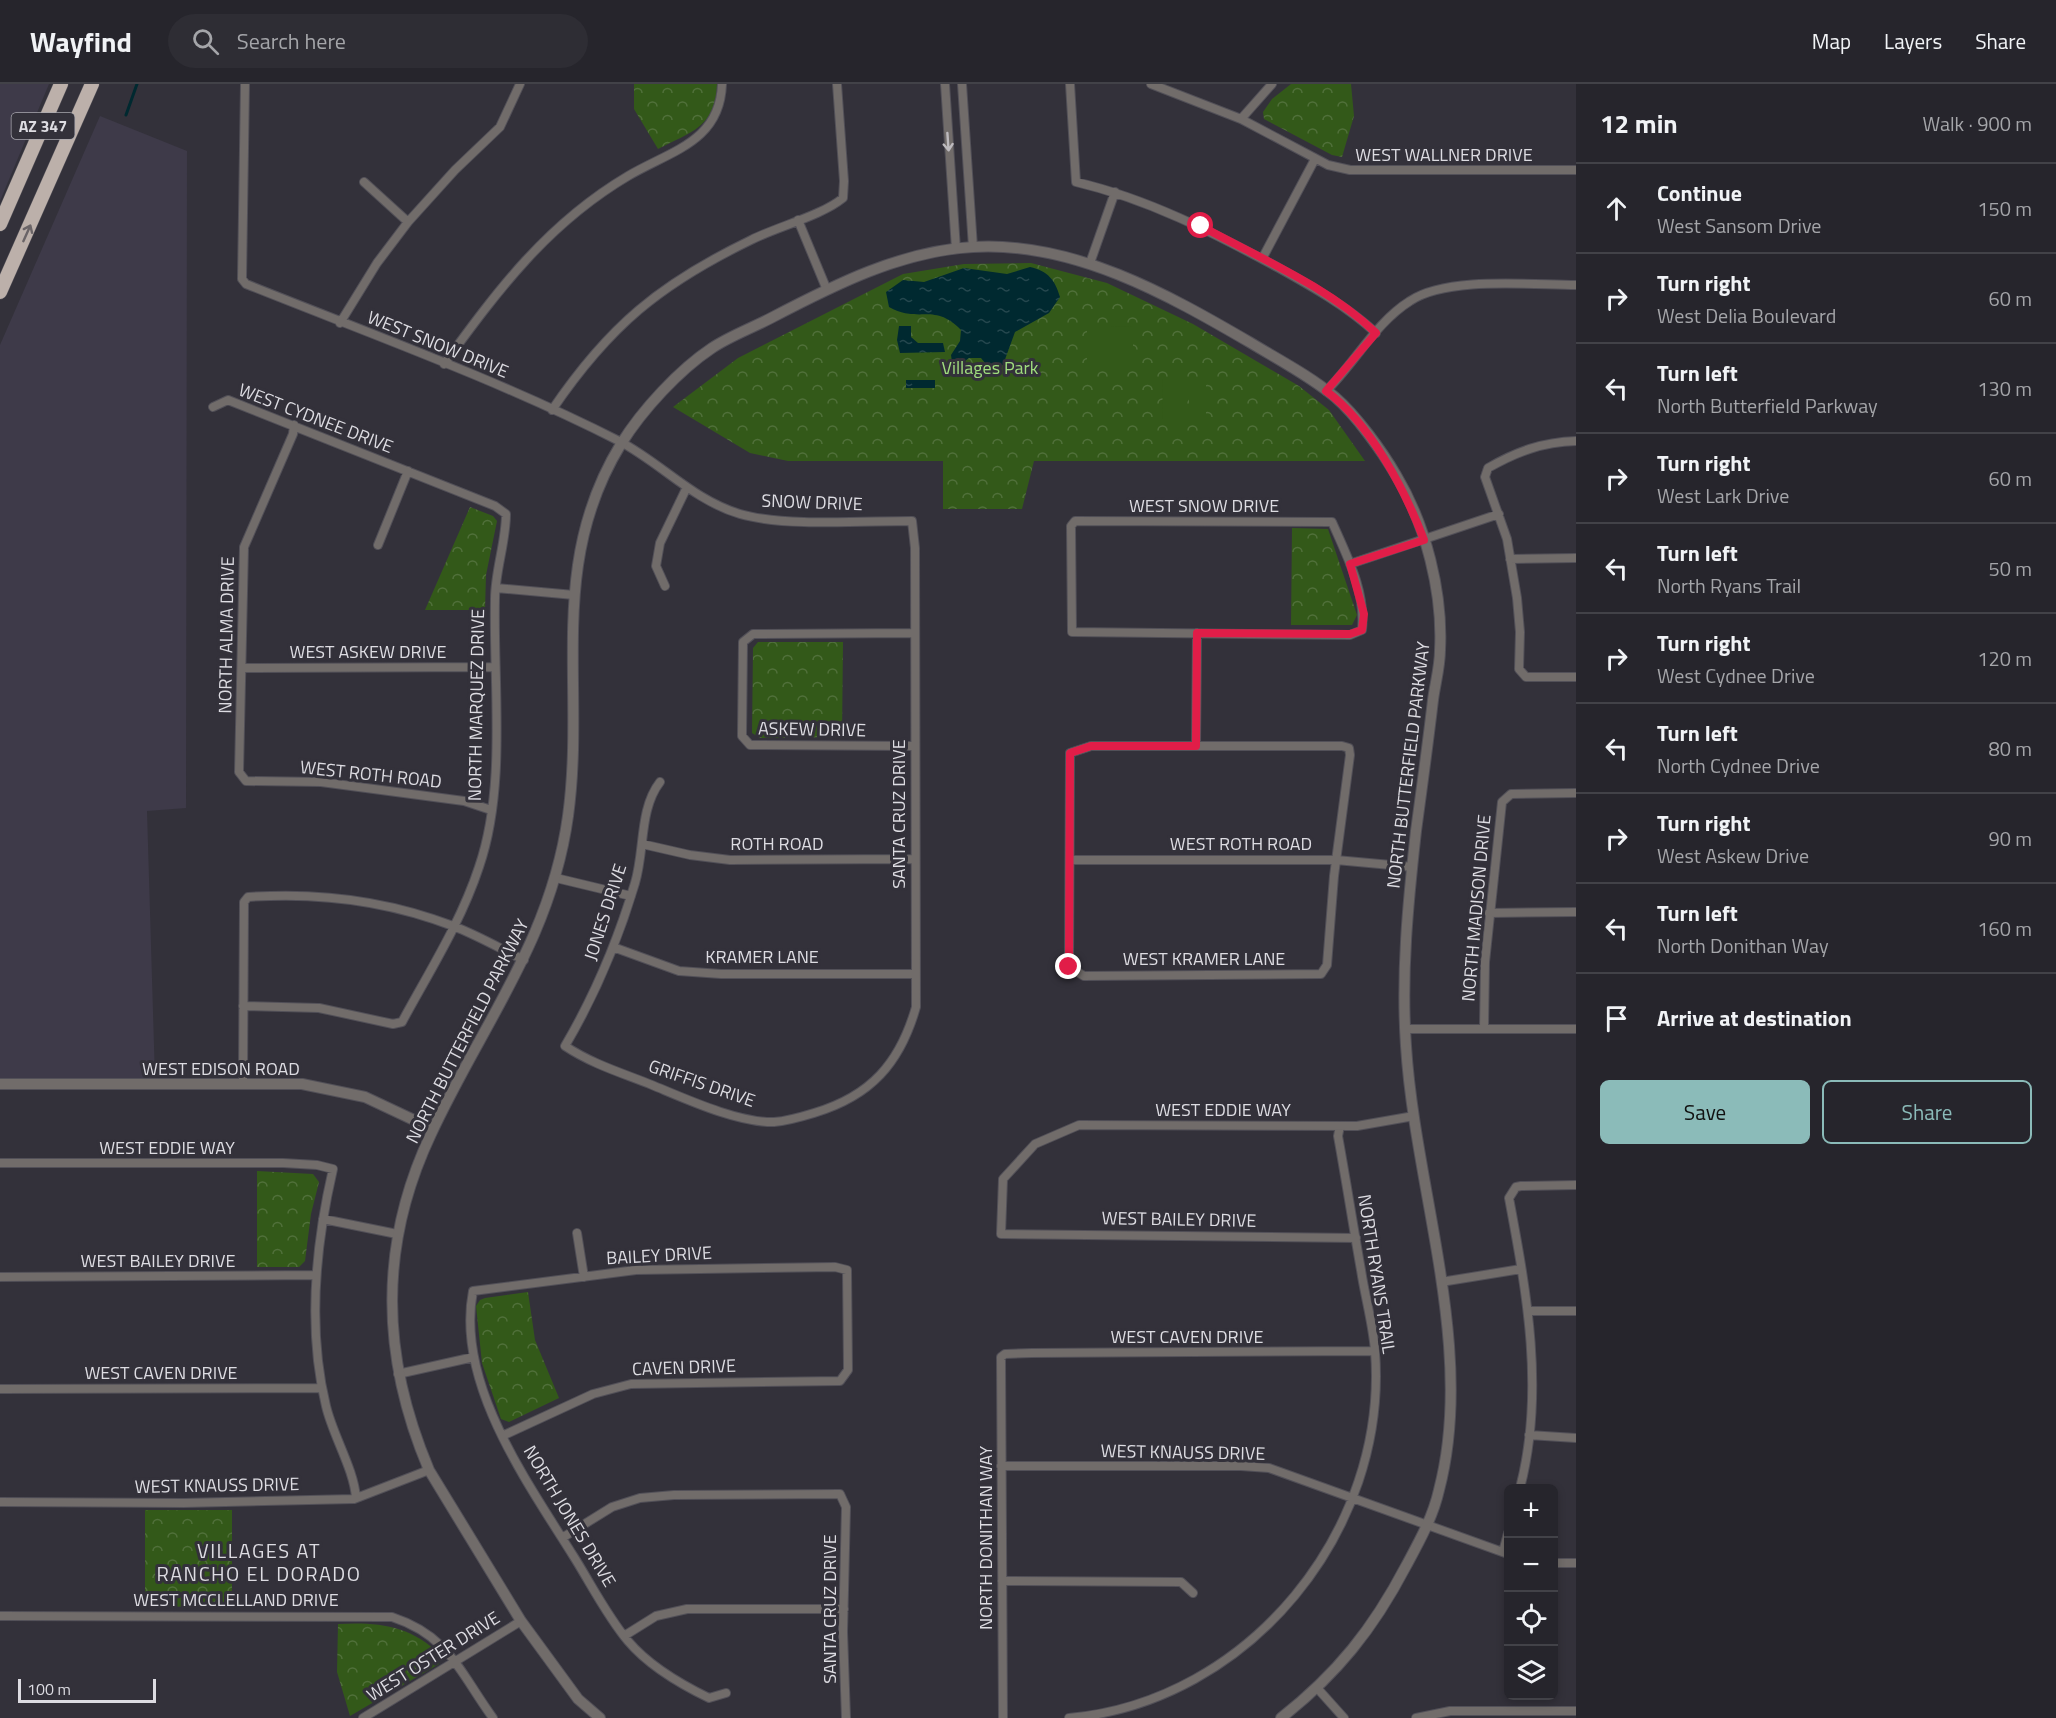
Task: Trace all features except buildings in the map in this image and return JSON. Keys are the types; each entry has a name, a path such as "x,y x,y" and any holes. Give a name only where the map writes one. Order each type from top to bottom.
{"highway":[{"name":"AZ 347","path":"0,224 62,84"},
{"name":"AZ 347","path":"0,292 92,84"}],"street":[{"name":"WEST SNOW DRIVE","path":"245,84 242,279 246,284 444,364 622,442"},
{"path":"340,322 377,263 408,222 455,170 500,128 520,84"},
{"path":"444,364 513,272 537,246 626,177 697,139 712,123 722,101 722,84"},
{"path":"552,410 583,365 626,320 660,291 719,255 843,198 844,181 837,84"},
{"path":"945,84 956,249"},
{"path":"962,84 973,247"},
{"path":"1070,84 1076,182 1115,192 1161,208 1262,260 1347,309 1376,333"},
{"name":"WEST WALLNER DRIVE","path":"1151,84 1241,119 1315,159 1350,170 1385,172 1576,170"},
{"path":"1241,119 1272,84"},
{"path":"1262,260 1315,159"},
{"path":"364,182 408,222"},
{"path":"1090,263 1115,192"},
{"path":"798,219 827,290"},
{"name":"NORTH BUTTERFIELD PARKWAY","path":"600,1718 578,1699 521,1621 429,1470 406,1408 398,1374 390,1302 397,1234 416,1170 433,1129 535,938 556,878 573,780 574,576 590,507 622,442 656,397 710,349 884,264 973,247 1028,250 1090,263 1185,305 1296,370 1340,401 1396,475 1424,540 1435,589 1441,648 1413,867 1404,964 1405,1029 1414,1116 1447,1321 1450,1418 1440,1490 1427,1525 1385,1608 1352,1653 1318,1689 1281,1718"},
{"path":"1326,391 1376,333 1410,300 1454,285 1576,285"},
{"name":"WEST CYDNEE DRIVE","path":"213,407 228,400 495,506 506,514"},
{"name":"NORTH ALMA DRIVE","path":"246,781 240,772 244,547 294,425"},
{"path":"1576,441 1554,442 1514,453 1488,468 1485,477 1499,514 1510,559 1520,632 1518,669 1526,677 1576,677"},
{"name":"SNOW DRIVE","path":"622,442 703,499 750,515 779,519 912,521"},
{"name":"WEST CYDNEE DRIVE","path":"378,545 408,471"},
{"path":"665,586 656,566 660,543 687,487"},
{"name":"NORTH MARQUEZ DRIVE","path":"243,1006 319,1008 393,1024 402,1022 454,926 479,866 491,810 495,775 495,588 506,514"},
{"path":"1196,746 1197,633 1350,634 1362,630 1364,614 1350,564 1499,514"},
{"name":"SANTA CRUZ DRIVE","path":"865,1090 885,1071 902,1046 916,1006 915,548 912,521"},
{"name":"WEST SNOW DRIVE","path":"1197,633 1072,632 1071,526 1075,521 1332,522 1350,564"},
{"path":"1510,559 1576,558"},
{"path":"495,588 574,595"},
{"name":"ASKEW DRIVE","path":"914,633 760,633 746,638 742,648 741,689 742,736 746,742 756,746 914,746"},
{"name":"WEST ASKEW DRIVE","path":"242,668 495,667"},
{"path":"1070,860 1070,753 1074,750 1091,746 1342,746 1349,748 1350,755 1336,860"},
{"name":"WEST ROTH ROAD","path":"246,781 321,782 464,801 491,810"},
{"name":"JONES DRIVE","path":"565,1046 588,1006 613,948 631,896 650,795 660,782"},
{"name":"NORTH MADISON DRIVE","path":"1484,1029 1485,962 1502,802 1511,794 1576,793"},
{"name":"ROTH ROAD","path":"642,844 690,855 730,860 914,859"},
{"name":"WEST ROTH ROAD","path":"1070,860 1336,860 1413,867"},
{"name":"WEST KRAMER LANE","path":"1070,860 1069,967 1077,974 1321,974 1327,965 1336,860"},
{"path":"556,878 631,896"},
{"path":"243,1083 242,935 244,902 249,897 301,895 343,898 384,906 454,926 524,960"},
{"path":"1489,913 1576,912"},
{"name":"KRAMER LANE","path":"613,948 679,971 721,974 916,974"},
{"path":"1405,1029 1576,1029"},
{"name":"GRIFFIS DRIVE","path":"565,1046 588,1061 684,1098 750,1119 774,1122 795,1119 839,1106 865,1090"},
{"name":"WEST EDISON ROAD","path":"0,1084 302,1084 338,1090 395,1109 433,1129"},
{"name":"WEST EDDIE WAY","path":"1001,1234 1004,1179 1035,1144 1079,1125 1357,1126 1414,1116"},
{"name":"NORTH RYANS TRAIL","path":"1340,1126 1338,1136 1375,1351 1373,1412 1354,1498"},
{"name":"WEST EDDIE WAY","path":"0,1163 317,1165 333,1169 323,1219"},
{"path":"1521,1484 1527,1460 1534,1367 1509,1198 1516,1187 1576,1185"},
{"path":"356,1498 331,1424 322,1388 317,1343 316,1275 323,1219 397,1234"},
{"path":"577,1233 584,1277"},
{"name":"WEST BAILEY DRIVE","path":"1001,1234 1356,1238"},
{"name":"BAILEY DRIVE","path":"473,1291 661,1269 835,1267 847,1270 848,1370 840,1381"},
{"path":"1441,1282 1521,1269"},
{"name":"WEST BAILEY DRIVE","path":"0,1277 316,1275"},
{"name":"NORTH JONES DRIVE","path":"473,1291 470,1305 474,1357 486,1396 502,1436 562,1538 624,1636 676,1683 709,1698 726,1693"},
{"path":"1527,1311 1576,1311"},
{"name":"WEST CAVEN DRIVE","path":"1001,1357 1014,1353 1375,1351"},
{"path":"398,1374 474,1357"},
{"name":"NORTH DONITHAN WAY","path":"1001,1357 1003,1718"},
{"name":"CAVEN DRIVE","path":"502,1436 593,1394 631,1384 840,1381"},
{"name":"WEST CAVEN DRIVE","path":"0,1389 322,1388"},
{"path":"1529,1435 1576,1438"},
{"name":"WEST KNAUSS DRIVE","path":"1001,1466 1269,1468 1427,1525"},
{"name":"WEST KNAUSS DRIVE","path":"0,1502 184,1503 356,1498 429,1470"},
{"name":"SANTA CRUZ DRIVE","path":"562,1538 612,1507 640,1498 674,1495 840,1494 845,1501 846,1718"},
{"path":"1069,1718 1097,1716 1161,1695 1208,1673 1265,1630 1309,1580 1330,1548 1354,1498"},
{"path":"1427,1525 1504,1552"},
{"path":"1558,1563 1576,1563"},
{"path":"1002,1581 1181,1582 1193,1593"},
{"path":"624,1636 656,1616 687,1609 844,1609"},
{"name":"WEST MCCLELLAND DRIVE","path":"0,1616 392,1617 412,1623 437,1639 456,1662 494,1718"},
{"name":"WEST OSTER DRIVE","path":"363,1718 521,1621"},
{"path":"1318,1689 1344,1718"},
{"path":"1416,1718 1450,1711 1576,1711"}],"shaded area":[{"path":"0,84 49,84 0,201"},
{"path":"100,116 187,151 186,808 147,811 155,1079 0,1078 0,345"}],"green space":[{"path":"634,84 717,84 716,98 707,119 700,126 658,149 634,109"},
{"path":"1291,84 1351,84 1354,116 1342,157 1332,155 1264,119 1263,112 1272,99"},
{"name":"Villages Park","path":"1031,263 1107,283 1193,324 1299,386 1329,410 1365,461 1034,461 1022,509 943,509 943,461 788,461 750,453 673,407 738,358 903,274 964,264"},
{"path":"1133,326 1133,365 1111,365 1111,327"},
{"path":"1087,327 1109,327 1109,365 1087,365"},
{"path":"1163,379 1183,379 1183,419 1162,419"},
{"path":"1189,379 1206,379 1206,418 1189,418"},
{"path":"470,507 493,516 497,521 486,575 485,610 425,610"},
{"path":"1292,528 1328,529 1357,615 1352,625 1291,625"},
{"path":"758,642 843,642 842,737 760,738 752,733 753,648"},
{"path":"257,1171 313,1174 319,1182 311,1214 305,1261 299,1267 257,1267"},
{"path":"528,1292 535,1340 559,1398 509,1422 501,1419 482,1363 476,1306 480,1300 485,1298"},
{"path":"145,1510 232,1510 232,1606 145,1607"},
{"path":"338,1624 380,1625 405,1631 429,1645 440,1655 439,1664 350,1716 337,1672"}],"water":[{"path":"1030,267 1050,277 1060,297 1049,313 1015,332 1003,365 988,367 981,358 969,358 960,365 952,362 951,355 960,341 961,330 942,317 909,314 889,307 886,292 903,280 924,282 964,268 1007,274"},
{"path":"899,326 911,326 911,337 918,343 943,343 945,352 900,353 897,340"},
{"path":"906,380 935,380 935,388 906,388"}],"waterway":[{"path":"126,115 137,84"}],"district":[{"name":"VILLAGES AT RANCHO EL DORADO","path":"259,1562"}],"route":[{"path":"1069,967 1070,753 1091,746 1196,746 1197,633 1350,634 1362,630 1364,614 1350,564 1424,540 1412,507 1396,475 1340,401 1326,391 1376,333 1347,309 1310,286 1201,226"}]}
